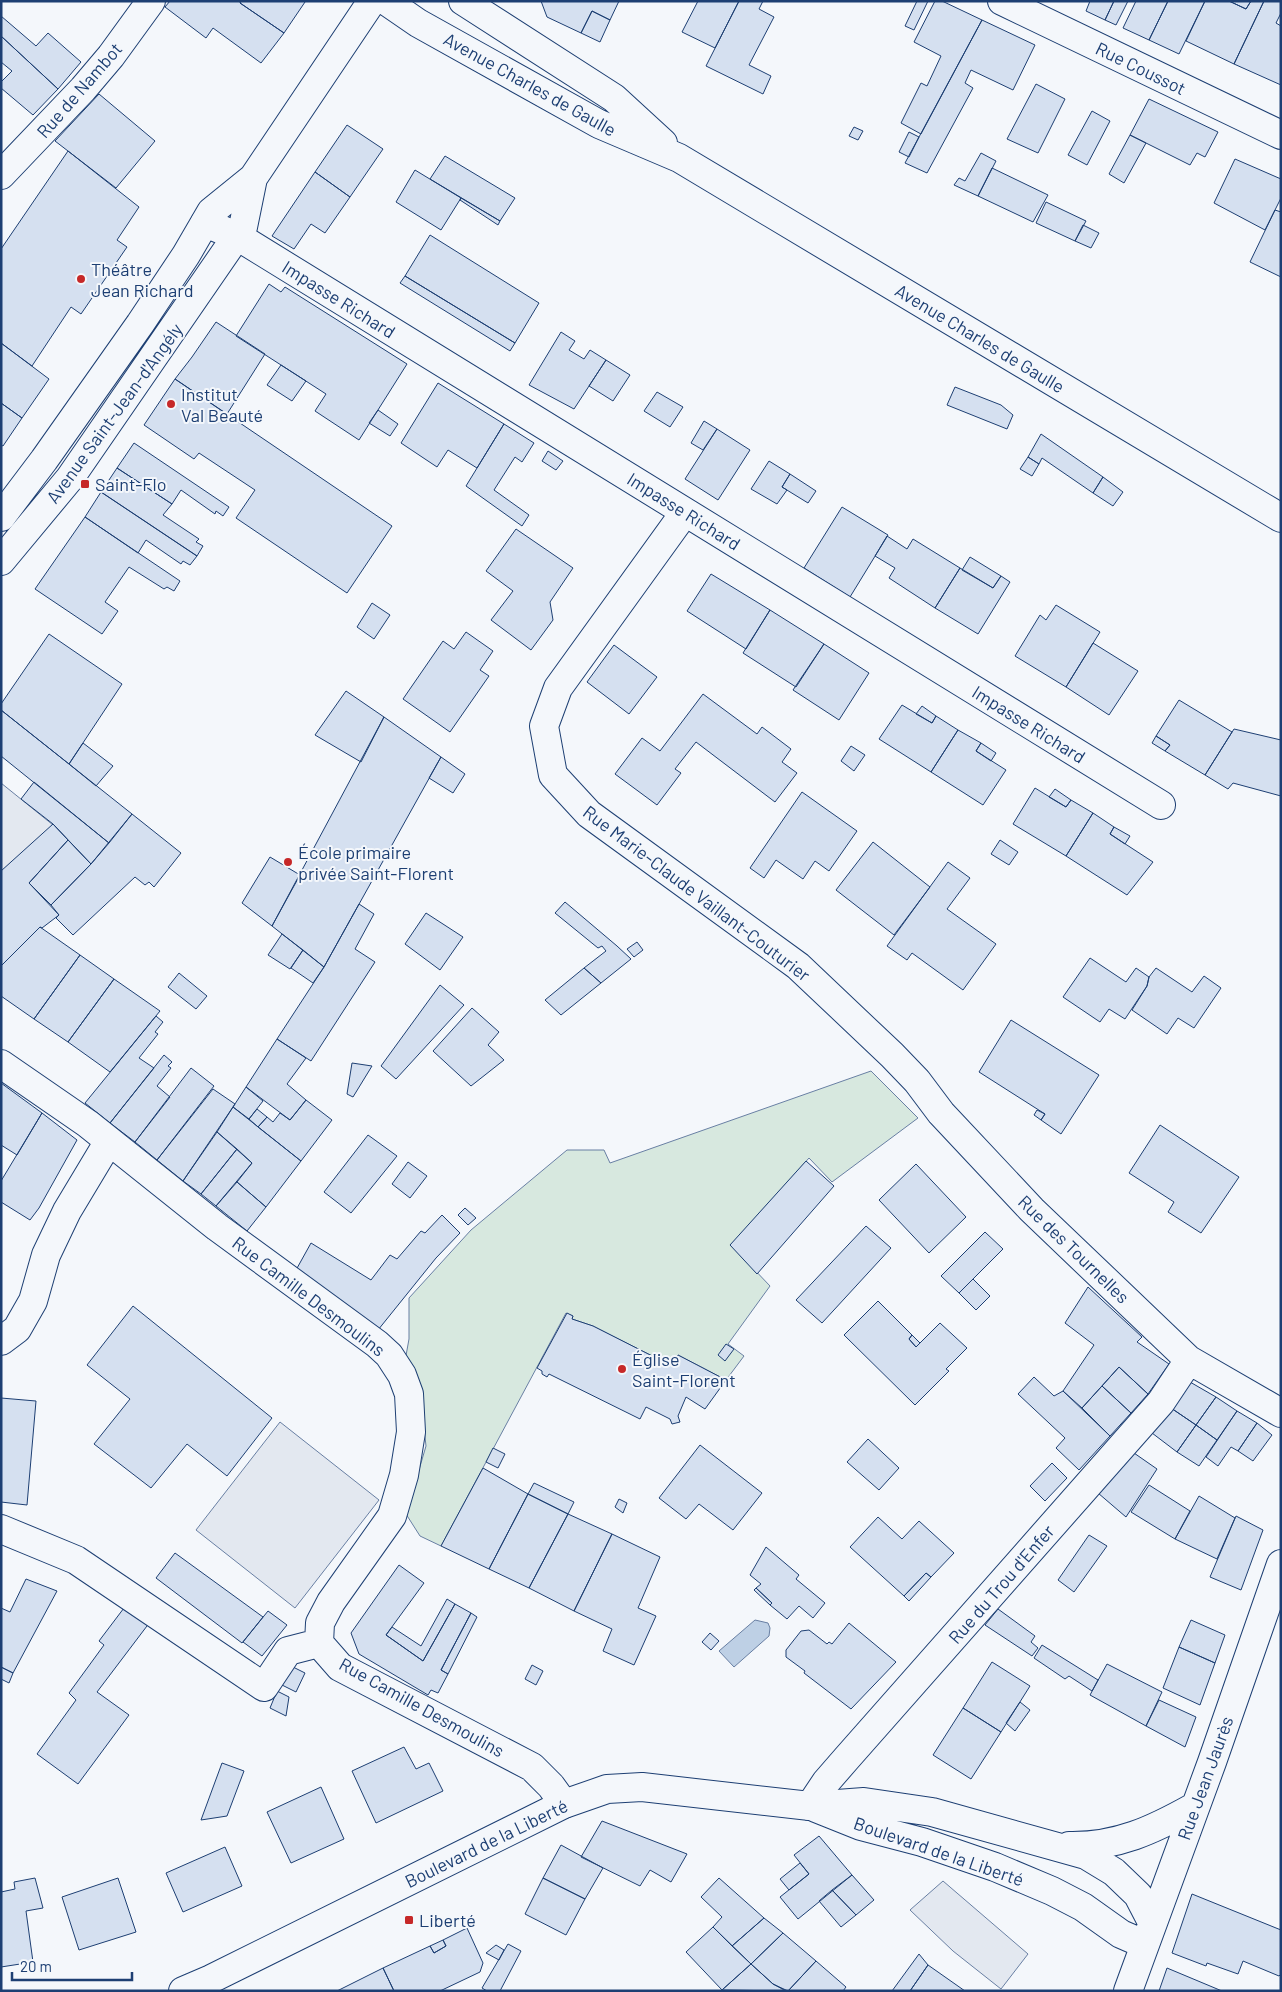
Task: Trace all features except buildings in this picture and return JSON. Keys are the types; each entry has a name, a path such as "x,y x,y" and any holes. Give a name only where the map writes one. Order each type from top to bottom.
{"street":[{"name":"Rue de Nambot","path":"1,175 83,89 111,56 151,1"},
{"name":"Avenue Saint-Jean-d'Angély","path":"1,517 44,460 140,324 186,255 211,212 253,178 372,1"},
{"name":"Avenue Charles de Gaulle","path":"386,1 418,22 599,124 679,158 1281,518"},
{"name":"Avenue Charles de Gaulle","path":"463,1 614,98 679,158"},
{"name":"Rue Coussot","path":"1002,1 1281,134"},
{"name":"Avenue Saint-Jean-d'Angély","path":"1,561 70,478 243,227 253,178"},
{"name":"Impasse Richard","path":"205,223 237,236 1161,805"},
{"name":"Rue Marie-Claude Vaillant-Couturier","path":"685,512 558,688 544,726 553,775 588,814 798,966 892,1055"},
{"name":"Rue des Tournelles","path":"892,1055 917,1081 941,1113 1032,1210 1190,1360 1281,1413"},
{"name":"Rue Camille Desmoulins","path":"1,1064 109,1141 217,1227 378,1344 389,1355 402,1375 409,1394 411,1432 404,1475 392,1516 331,1602 320,1623 320,1643 340,1667 532,1767 551,1786 564,1804"},
{"path":"1,1341 17,1329 33,1301 46,1255 67,1211 109,1141"},
{"name":"Rue du Trou d'Enfer","path":"810,1806 826,1782 1161,1402 1190,1360"},
{"path":"3,1530 76,1560 264,1687 288,1651 320,1643"},
{"name":"Rue Jean Jaurès","path":"1128,1991 1212,1762 1281,1564"},
{"name":"Boulevard de la Liberté","path":"183,1991 211,1979 564,1804 607,1789 642,1787 810,1806 864,1802 932,1812 1086,1855 1114,1872 1138,1895 1148,1933 1121,1934 1083,1907 995,1867 922,1842 861,1826 810,1806"},
{"name":"Boulevard de la Liberté","path":"1054,1845 1088,1846 1120,1841 1159,1827 1194,1807"}],"shaded area":[{"path":"1,783 53,825 1,872"},
{"path":"871,1071 918,1118 832,1182 809,1158 731,1245 770,1286 728,1344 744,1356 726,1380 678,1355 670,1365 593,1326 572,1319 573,1316 566,1313 441,1546 420,1536 406,1514 426,1446 420,1392 405,1361 409,1339 409,1298 471,1230 567,1150 604,1150 610,1163"},
{"path":"280,1422 379,1500 295,1608 196,1530"},
{"path":"943,1881 1028,1954 1001,1989 953,1951 910,1910"}],"water":[{"path":"755,1620 768,1623 770,1628 769,1636 734,1667 719,1651"}],"place":[{"name":"Théâtre Jean Richard","path":"81,279"},
{"name":"Institut Val Beauté","path":"171,404"},
{"name":"Saint-Flo","path":"85,484"},
{"name":"École primaire privée Saint-Florent","path":"288,862"},
{"name":"Église Saint-Florent","path":"622,1369"},
{"name":"Liberté","path":"409,1920"}]}
